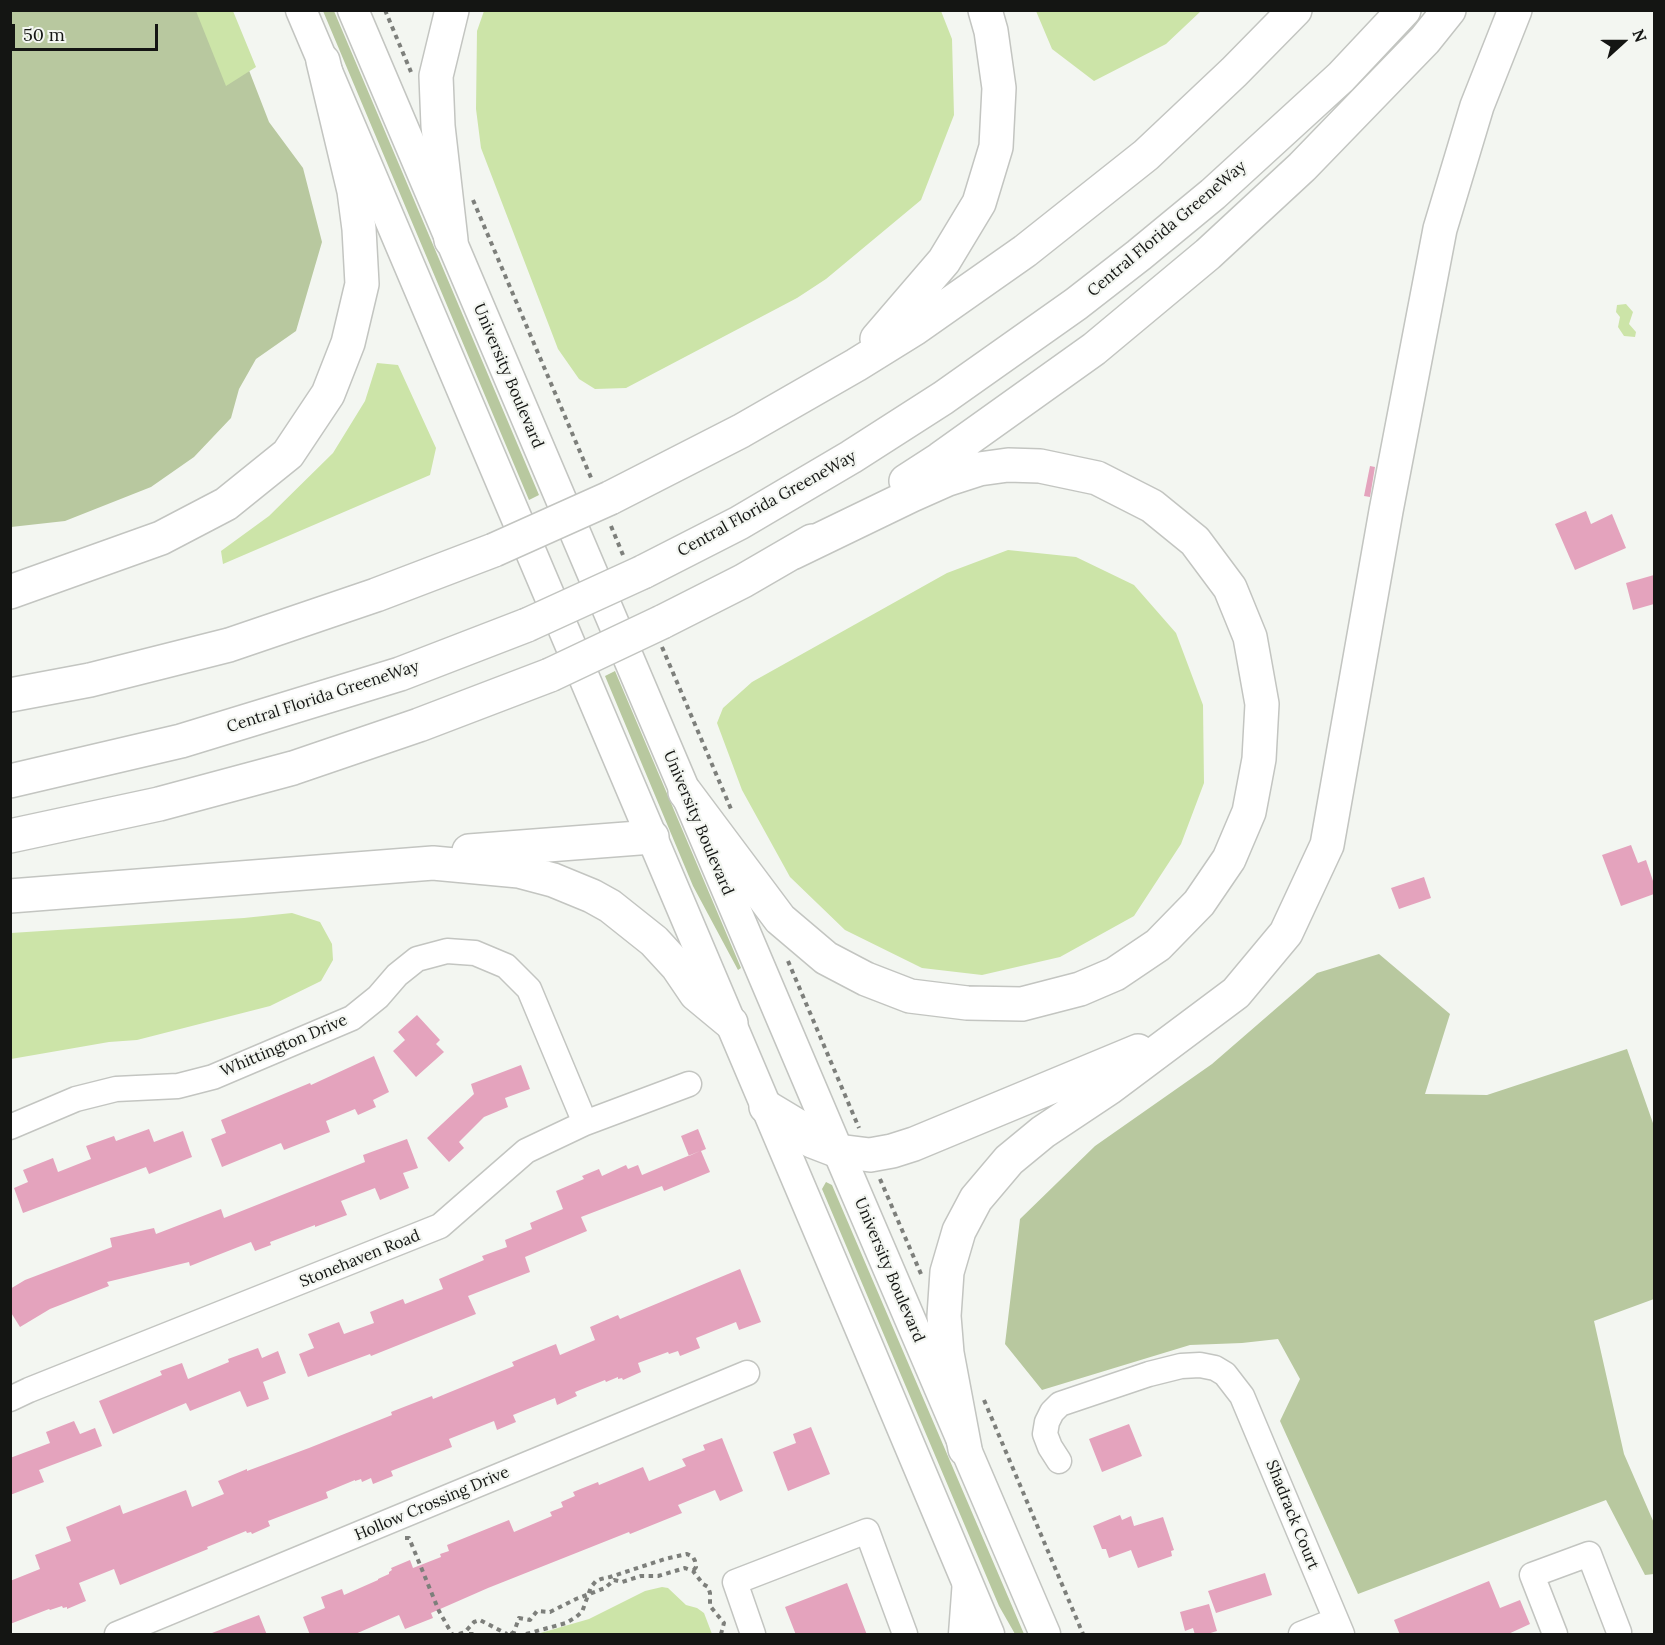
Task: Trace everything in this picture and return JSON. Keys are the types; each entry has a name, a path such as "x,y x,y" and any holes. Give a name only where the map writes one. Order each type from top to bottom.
{"highway":[{"path":"451,240 438,126 436,76 452,10"},
{"path":"856,365 944,261 979,203 996,147 999,88 991,31 985,10"},
{"path":"10,695 90,680 230,645 376,595 494,550 610,498 741,431 914,329 1026,251 1146,155 1234,72 1295,10"},
{"name":"Central Florida GreeneWay","path":"10,780 181,741 400,674 527,625 643,572 739,523 851,457 943,398 1076,304 1213,194 1341,77 1404,10"},
{"path":"10,836 159,804 293,768 419,725 550,675 662,622 792,553 940,459 1094,349 1208,254 1302,166 1425,40 1449,10"},
{"path":"965,1449 946,1353 944,1316 948,1272 959,1231 976,1199 1009,1160 1044,1132 1109,1088 1236,993 1286,933 1327,845 1386,511 1440,229 1477,106 1515,10"},
{"path":"10,592 161,538 226,504 288,454 328,394 348,343 362,284 354,191 323,61"},
{"path":"685,792 780,919 826,958 866,979 910,996 968,1003 1022,1004 1080,989 1115,974 1158,945 1199,903 1229,859 1249,812 1259,759 1262,704 1250,637 1230,588 1195,541 1152,506 1097,478 1040,466 1008,465 980,469 948,479 792,553"},
{"path":"433,863 473,849 652,837"},
{"path":"10,896 433,863 519,871 553,880 610,906 654,941 677,966 696,994 731,1023"},
{"path":"766,1107 796,1125 812,1141 838,1151 870,1155 892,1151 925,1140 1181,1033"}],"main road":[{"path":"302,10 989,1635"},
{"name":"University Boulevard","path":"353,10 1045,1635"}],"street":[{"name":"Whittington Drive","path":"10,1126 75,1099 116,1089 178,1086 213,1077 352,1018 378,997 396,975 417,959 447,951 475,953 506,966 529,989 585,1123"},
{"name":"Stonehaven Road","path":"10,1399 440,1226 526,1151 585,1123 688,1084"},
{"name":"Shadrack Court","path":"1059,1461 1045,1434 1047,1422 1052,1412 1060,1404 1149,1374 1181,1366 1200,1365 1215,1368 1225,1374 1242,1396 1339,1627"},
{"name":"Hollow Crossing Drive","path":"117,1635 153,1628 390,1521 747,1373"},
{"path":"753,1635 735,1582 867,1531 905,1635"},
{"path":"1556,1635 1532,1575 1589,1554 1623,1634"},
{"path":"961,1635 966,1578"},
{"path":"1301,1635 1339,1627"}],"path":[{"path":"390,1521 398,1539 410,1538 450,1635"},
{"path":"526,1635 566,1623 576,1617 582,1612 591,1587 596,1581 687,1554 693,1557 696,1567 693,1571"},
{"path":"459,1635 474,1622 482,1620 509,1635 514,1632 519,1618 530,1620 537,1611 550,1612 607,1587 614,1580 622,1582 641,1576 658,1576 685,1568 693,1571 709,1590 710,1606 724,1623 721,1635"},
{"path":"469,1635 478,1635"}],"shaded area":[{"path":"10,11 226,11 269,122 303,168 322,242 296,331 256,359 239,389 231,418 194,457 151,487 65,521 11,527"},
{"path":"196,11 233,11 256,67 226,86"},
{"path":"323,11 334,11 539,495 529,500"},
{"path":"484,11 941,11 952,39 954,115 921,200 826,279 797,298 626,388 595,389 579,379 558,349 481,148 476,109 477,31"},
{"path":"1036,11 1201,11 1166,44 1094,81 1052,49"},
{"path":"1626,304 1633,312 1629,324 1636,332 1635,337 1624,336 1618,327 1620,317 1616,312 1617,305"},
{"path":"377,363 398,365 436,448 430,475 223,564 221,551 269,516 333,453 365,401"},
{"path":"1008,550 1076,557 1134,585 1176,633 1203,705 1204,783 1181,844 1134,916 1060,957 982,975 922,968 845,930 790,877 742,790 717,723 723,708 752,682 947,573"},
{"path":"615,671 741,968 738,970 693,886 605,676"},
{"path":"292,913 320,922 332,944 333,960 321,981 270,1006 137,1040 109,1042 11,1059 11,933"},
{"path":"1379,954 1450,1014 1425,1094 1487,1095 1627,1049 1654,1126 1654,1299 1594,1321 1624,1454 1654,1523 1654,1574 1645,1575 1606,1500 1358,1594 1280,1421 1300,1379 1278,1339 1190,1345 1042,1390 1005,1344 1020,1219 1095,1146 1212,1064 1317,973"},
{"path":"826,1182 832,1185 1024,1634 1015,1634 999,1606 822,1189"},
{"path":"668,1588 686,1605 704,1613 712,1634 537,1634 589,1619 645,1591"}],"building":[{"path":"1370,466 1375,467 1370,497 1364,496"},
{"path":"1586,511 1591,524 1612,514 1626,548 1575,570 1555,524"},
{"path":"1654,575 1654,604 1633,610 1626,583"},
{"path":"1631,845 1638,863 1646,860 1654,884 1654,894 1621,906 1602,855"},
{"path":"1424,877 1431,898 1399,909 1391,888"},
{"path":"417,1015 440,1040 436,1044 444,1052 416,1077 393,1051 405,1040 398,1032"},
{"path":"374,1056 389,1092 373,1100 376,1107 358,1115 355,1109 326,1121 330,1132 284,1150 281,1143 222,1167 211,1139 226,1133 221,1120 310,1083 311,1085"},
{"path":"521,1065 530,1089 505,1098 508,1107 484,1117 459,1142 464,1148 449,1162 427,1138 474,1094 471,1084"},
{"path":"149,1129 154,1142 183,1131 192,1157 149,1174 146,1167 23,1213 14,1188 28,1182 23,1170 53,1158 58,1172 91,1159 86,1146 114,1136 116,1141"},
{"path":"698,1129 706,1149 701,1151 710,1172 664,1191 662,1186 581,1217 587,1231 525,1257 530,1272 468,1296 476,1314 371,1356 370,1354 308,1377 299,1354 314,1348 308,1334 339,1322 344,1334 374,1323 370,1312 403,1299 405,1304 443,1289 439,1279 484,1260 482,1256 507,1247 505,1240 532,1229 530,1223 563,1209 556,1191 584,1179 582,1176 599,1169 602,1176 626,1165 628,1169 638,1165 642,1175 689,1156 681,1136"},
{"path":"407,1139 418,1168 403,1173 409,1188 380,1200 375,1188 341,1201 347,1215 270,1242 271,1245 255,1251 251,1242 190,1266 189,1262 107,1282 109,1286 50,1309 20,1327 10,1311 10,1289 25,1280 112,1247 110,1238 154,1228 156,1234 221,1209 224,1218 365,1162 363,1155"},
{"path":"740,1269 761,1322 739,1330 736,1322 696,1338 700,1348 680,1356 678,1351 669,1354 668,1352 638,1363 641,1372 623,1380 618,1377 606,1382 605,1380 575,1392 577,1396 557,1405 555,1398 513,1415 516,1422 497,1430 494,1421 449,1439 452,1447 391,1471 393,1476 373,1484 371,1478 362,1482 361,1479 355,1480 326,1492 328,1498 268,1521 270,1526 252,1534 246,1531 120,1585 114,1569 79,1583 86,1601 67,1609 62,1606 49,1609 10,1624 10,1581 40,1569 35,1555 71,1541 66,1527 120,1505 123,1514 186,1490 192,1507 224,1494 218,1481 309,1448 392,1415 391,1412 432,1396 433,1399 514,1366 512,1362 556,1344 560,1355 595,1340 590,1327 618,1315 620,1319"},
{"path":"258,1348 262,1358 278,1351 286,1373 263,1382 269,1399 247,1407 240,1391 190,1411 186,1403 113,1434 99,1401 162,1375 160,1371 182,1363 188,1379 229,1362 228,1359"},
{"path":"74,1421 80,1434 95,1428 102,1446 39,1470 44,1482 10,1495 10,1458 50,1443 46,1432"},
{"path":"1129,1424 1142,1456 1102,1472 1089,1439"},
{"path":"811,1427 830,1474 788,1491 773,1452 796,1443 793,1434"},
{"path":"722,1438 743,1491 720,1501 715,1490 678,1505 682,1513 488,1588 431,1613 433,1618 405,1629 399,1615 353,1635 310,1635 303,1617 325,1608 321,1597 342,1589 344,1595 378,1580 389,1574 391,1568 410,1560 413,1568 441,1557 440,1554 449,1551 447,1545 509,1520 514,1532 552,1516 550,1512 563,1507 561,1502 575,1496 573,1492 598,1482 599,1485 643,1467 649,1481 686,1466 682,1459 705,1450 703,1445"},
{"path":"1120,1515 1122,1520 1131,1516 1134,1526 1163,1517 1174,1550 1171,1551 1172,1556 1138,1568 1131,1550 1109,1558 1106,1549 1102,1549 1093,1526"},
{"path":"1265,1573 1272,1595 1216,1613 1208,1591"},
{"path":"1489,1581 1500,1608 1520,1600 1530,1624 1506,1635 1400,1635 1394,1620"},
{"path":"847,1583 867,1635 796,1635 785,1607"},
{"path":"1209,1604 1217,1631 1195,1635 1193,1628 1185,1631 1180,1612"},
{"path":"259,1615 267,1635 212,1635 212,1633"}]}
